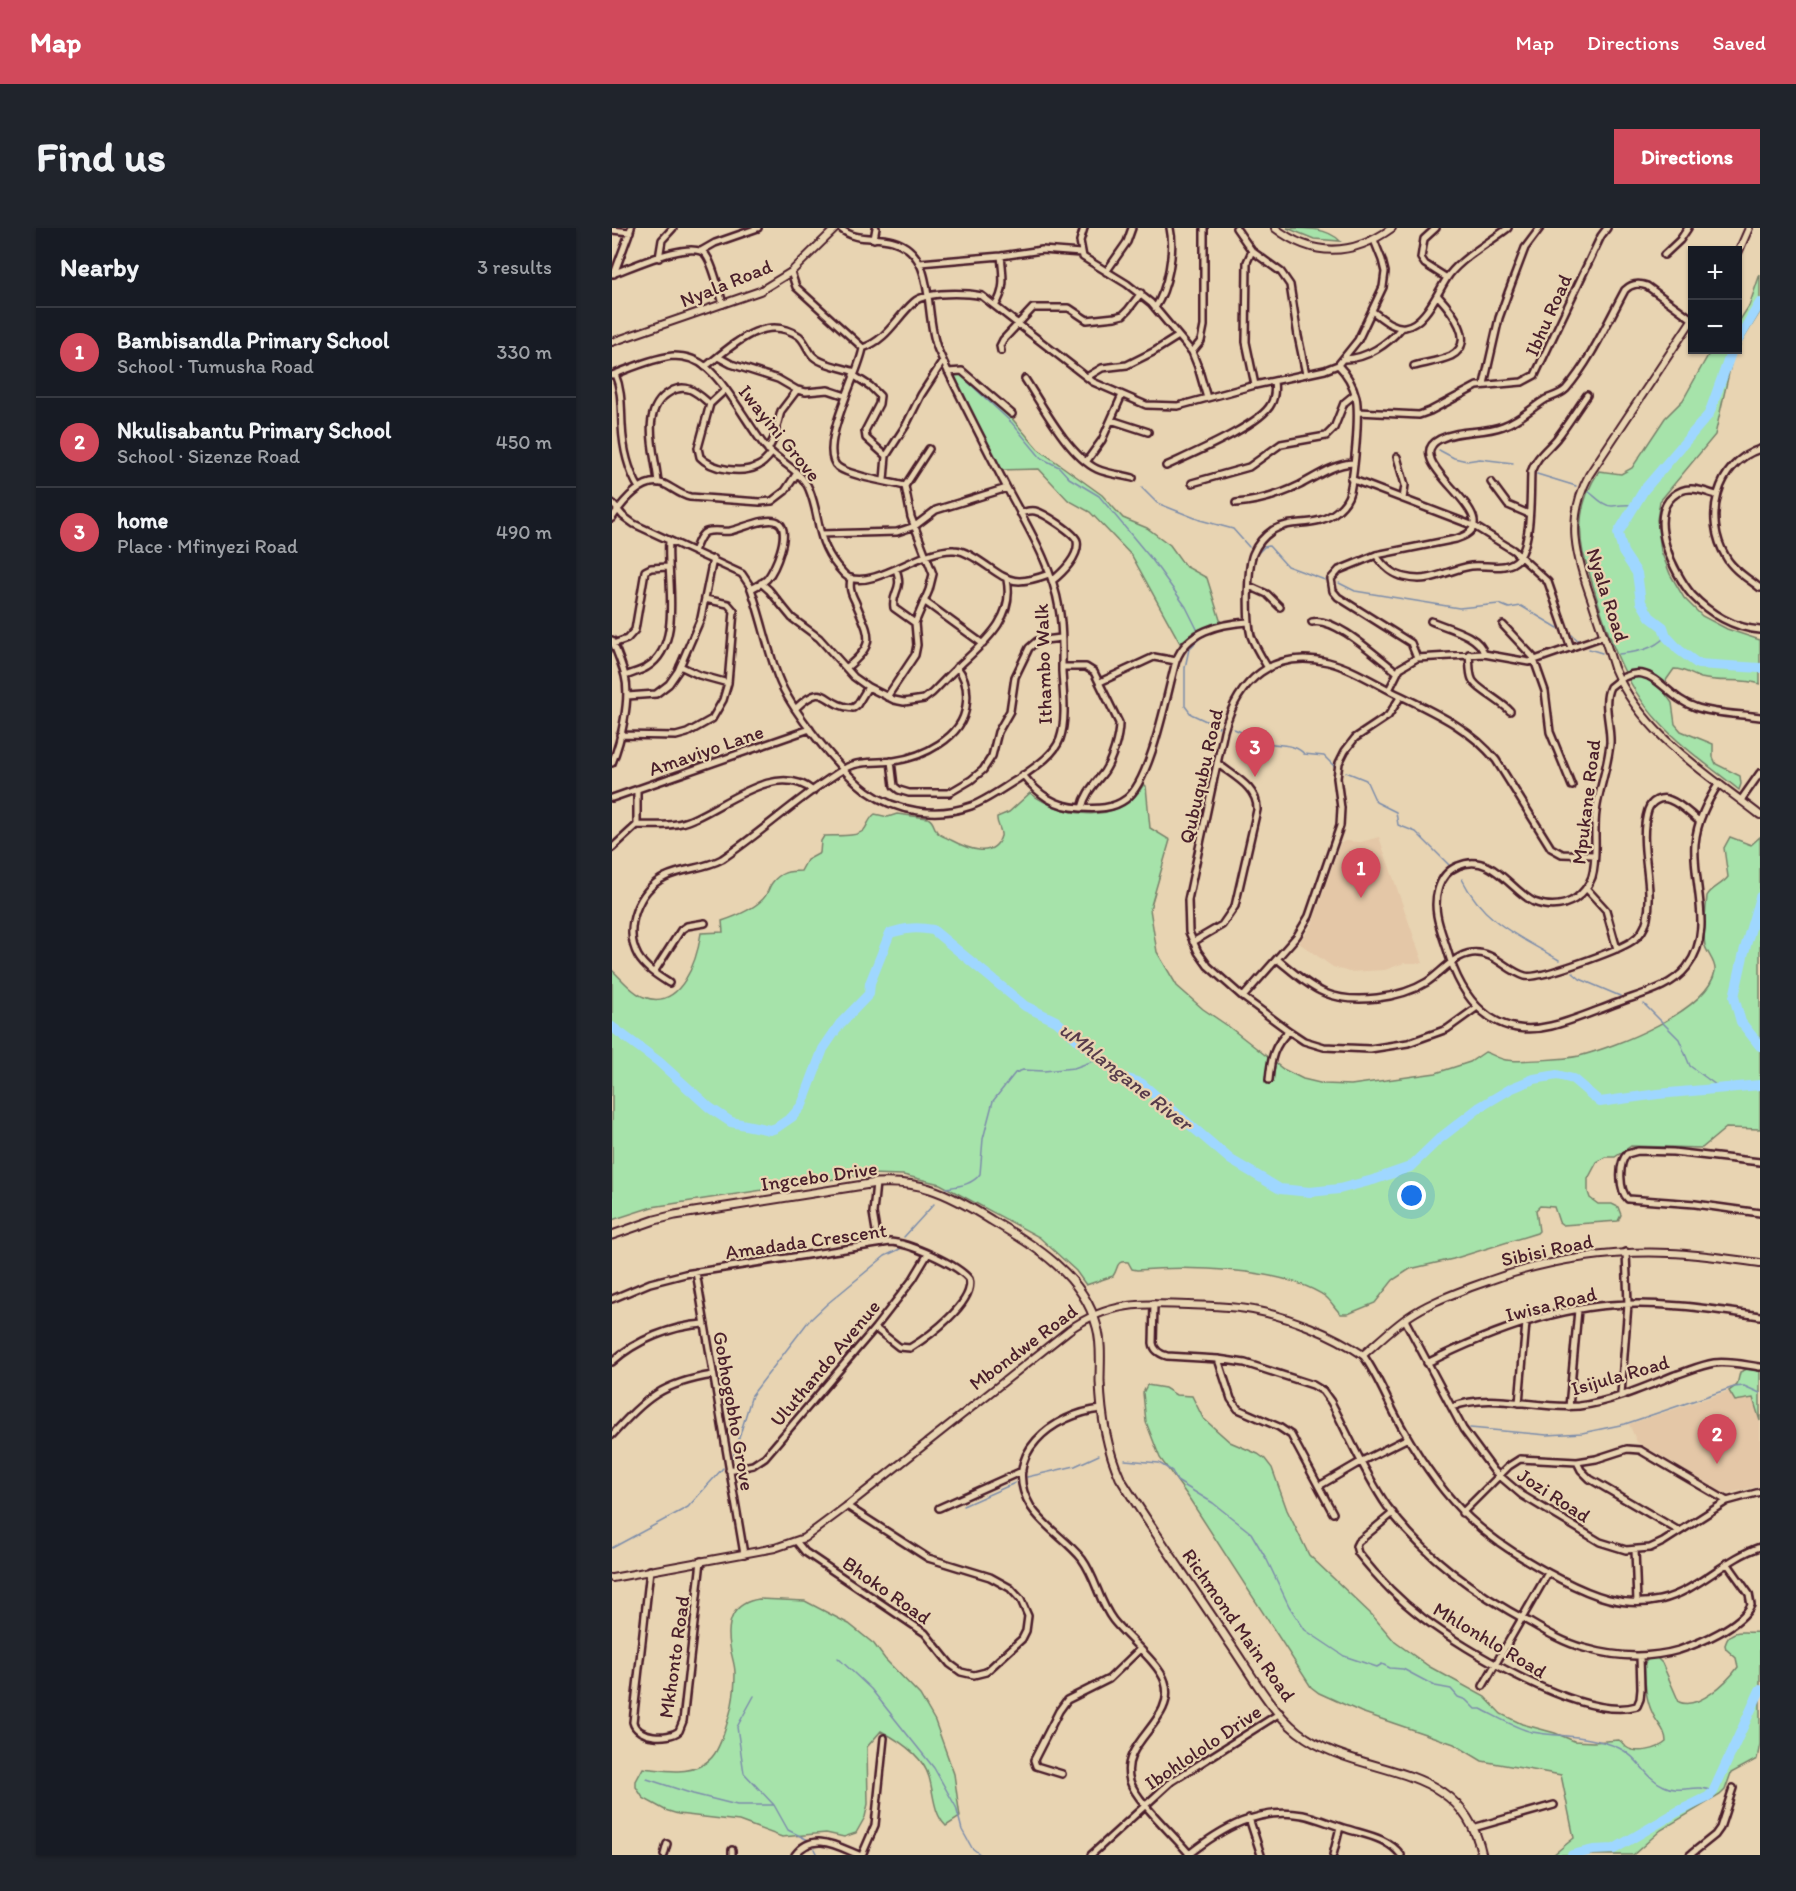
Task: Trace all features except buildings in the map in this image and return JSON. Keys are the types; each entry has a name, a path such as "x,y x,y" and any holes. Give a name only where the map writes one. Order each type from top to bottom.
{"main road":[{"name":"Ingcebo Drive","path":"612,1235 675,1215 876,1183 912,1184 937,1191 970,1207 1047,1256 1082,1292 1094,1316"},
{"name":"Richmond Main Road","path":"1094,1316 1099,1333 1101,1408 1106,1437 1120,1478 1262,1692 1298,1732 1320,1745 1421,1781 1442,1791 1456,1804 1473,1828 1482,1855"}],"street":[{"path":"658,258 662,240 674,228"},
{"path":"613,274 686,249 701,251 723,240 758,228"},
{"path":"838,228 859,238 900,243 910,250 920,263 1041,250 1081,253"},
{"name":"Nyala Road","path":"612,342 760,291 791,272 838,228"},
{"path":"874,239 876,228"},
{"path":"1084,228 1080,241 1081,253 1087,261 1141,293 1155,308 1177,337 1192,352 1207,398"},
{"path":"1106,272 1127,242 1132,228"},
{"path":"1155,308 1161,298 1171,254 1170,228"},
{"path":"1192,352 1201,341 1204,326 1204,228"},
{"path":"1236,228 1252,251 1281,272 1290,285 1306,374"},
{"path":"1275,228 1294,241 1323,250 1357,247 1374,240 1392,228"},
{"path":"1436,228 1424,239 1421,258 1423,263 1447,278"},
{"path":"1345,359 1369,354 1401,328 1418,320 1438,296 1447,278 1457,267 1508,228"},
{"path":"1484,384 1499,318 1525,248 1540,228"},
{"name":"Ibhu Road","path":"1358,412 1419,415 1469,389 1484,384 1522,382 1535,375 1601,236 1607,228"},
{"path":"1664,255 1680,240 1688,228"},
{"path":"1740,246 1749,228"},
{"path":"612,230 631,230 613,274"},
{"path":"905,486 839,468 832,456 832,440 863,348 882,338 913,302 927,296 969,293 982,296 1104,388 1146,405 1168,407 1338,365 1358,340 1385,279 1383,260 1374,240"},
{"path":"701,251 707,258 723,304"},
{"path":"1252,251 1247,262 1246,342 1255,385"},
{"path":"995,306 1002,296 1004,287 1001,256"},
{"name":"Ithambo Walk","path":"612,503 634,524 742,574 751,589 777,674 787,697 810,729 844,769 868,791 909,809 937,812 972,805 1023,775 1048,755 1060,738 1063,719 1059,608 1049,574 932,336 924,274 920,263"},
{"path":"791,272 796,287 863,348"},
{"path":"1417,658 1411,643 1343,601 1333,591 1330,584 1333,574 1376,555 1462,537 1470,532 1474,526 1472,511 1433,465 1431,453 1434,443 1439,439 1460,433 1502,426 1562,393 1587,358 1625,290 1630,286 1640,284 1647,286 1688,317"},
{"path":"1001,351 1001,344 1031,309 1036,307 1072,309 1091,320 1120,316 1128,310 1141,293"},
{"path":"1414,366 1452,355 1461,343 1462,334 1459,325 1438,296"},
{"path":"1372,311 1401,328"},
{"name":"Nyala Road","path":"1688,326 1592,470 1579,498 1574,526 1576,550 1620,680 1637,708 1651,726 1760,815"},
{"path":"705,367 748,333 780,329 798,336 816,358 854,374 880,396 879,404 865,431 866,438 886,456"},
{"path":"1087,377 1102,368 1127,365 1177,337"},
{"name":"Iwayini Grove","path":"614,374 666,357 676,356 688,358 705,367 770,452 797,473 809,489 820,534 828,554 844,574 851,578"},
{"path":"718,357 731,364 778,379 797,390 806,392 830,390 846,396"},
{"path":"884,480 886,456 903,432 921,395 943,362"},
{"path":"1268,668 1254,643 1248,622 1253,555 1264,537 1281,526 1315,523 1335,513 1348,497 1358,412 1355,394 1338,365"},
{"path":"948,372 962,371 1012,414"},
{"path":"614,374 622,394 622,430 627,464 639,488"},
{"path":"1025,379 1061,435 1086,462 1098,469 1133,478"},
{"path":"1166,466 1246,426 1263,414 1274,397 1274,381"},
{"path":"658,483 651,416 655,406 669,393 684,387 693,390 710,404"},
{"path":"724,390 710,404 698,448 703,461 721,470 757,467 770,452 781,411 797,390"},
{"path":"1192,483 1249,467 1281,444 1326,436 1334,428 1344,403 1355,394"},
{"path":"1376,555 1392,573 1420,580 1467,567 1501,567 1515,561 1520,556 1528,530 1533,464 1555,441 1587,395"},
{"path":"1086,462 1102,440 1122,396"},
{"path":"1111,420 1148,432"},
{"path":"1760,448 1742,457 1733,465 1720,484 1717,495 1716,529 1722,551 1731,564 1760,588"},
{"path":"887,697 915,655 917,645 915,623 933,574 908,505 905,486 929,449"},
{"path":"1397,457 1405,485 1403,499"},
{"path":"1236,503 1274,496 1329,470 1353,464"},
{"path":"612,518 639,488 647,484 658,483 690,497 766,502 782,495 797,473"},
{"path":"1351,479 1474,526 1520,556 1548,582 1571,648"},
{"path":"1491,482 1508,505 1529,514"},
{"path":"820,534 894,533 915,526 936,510 1007,488"},
{"path":"1717,495 1688,489 1677,493 1666,503 1663,508 1662,522 1670,556 1684,585 1706,608 1734,624 1760,630"},
{"path":"1020,513 1030,511 1039,513 1076,538 1075,553 1064,571 1052,581"},
{"path":"694,551 705,532 730,531 776,521 783,528 780,552 772,572 751,589"},
{"path":"625,676 650,664 663,651 667,642 670,615 669,541"},
{"path":"846,668 864,652 868,640 866,628 851,593 851,578 865,579 939,551 961,550 1007,580 1031,580 1049,574"},
{"path":"627,696 648,696 659,692 669,684 700,622 713,559"},
{"path":"612,763 620,735 618,726 627,696 625,676 615,658 613,642 627,639 635,630 645,571 651,567 668,567"},
{"path":"896,568 900,583 893,600 894,608 915,623"},
{"path":"761,583 792,618 819,638 854,677 887,697 904,702 924,699 982,644 1002,620 1009,595 1007,580"},
{"path":"1249,586 1267,594 1280,607"},
{"path":"620,735 672,736 687,733 712,719 723,700 728,683 734,611 728,604 705,599"},
{"path":"924,601 982,644"},
{"path":"1312,622 1320,620 1333,625 1397,672"},
{"path":"1431,621 1473,639 1481,645 1484,654"},
{"path":"1023,775 1041,794 1066,807 1099,808 1113,806 1125,800 1137,787 1146,766 1176,661 1184,645 1198,634 1236,623 1248,622"},
{"path":"1503,626 1532,654 1545,691 1550,732 1572,786"},
{"path":"1389,690 1397,672 1408,662 1417,658 1484,654 1519,662 1535,662 1604,636"},
{"path":"891,761 894,786 909,793 948,793 971,780 983,770 992,756 998,732 1010,711 1015,677 1029,648 1041,640 1061,638"},
{"path":"1469,654 1470,675 1473,683 1498,699 1510,711"},
{"path":"1100,681 1154,657 1176,661"},
{"name":"Qubuqubu Road","path":"1476,1008 1436,1034 1408,1043 1383,1048 1324,1047 1304,1041 1289,1031 1243,997 1208,966 1193,942 1187,923 1188,900 1217,763 1227,721 1235,700 1250,681 1268,668 1293,660 1328,662 1453,722 1486,747 1551,848 1562,854 1594,855"},
{"path":"680,666 699,675 728,683"},
{"path":"669,983 638,956 634,947 632,930 635,912 652,886 672,874 722,860 844,769 853,765 910,757 948,738 959,727 965,714 964,678 957,667"},
{"path":"1062,667 1089,668 1100,681 1118,719 1119,731 1107,768 1087,794 1082,808"},
{"path":"1620,680 1637,674 1646,674 1657,680 1683,702 1694,707 1760,717"},
{"name":"Mpukane Road","path":"1620,680 1610,687 1606,694 1610,741 1606,771 1596,808 1592,877 1586,888 1567,903 1548,905 1528,898 1506,878 1487,866 1471,863 1458,866 1448,872 1440,884 1436,904 1437,919 1451,963 1466,994 1476,1008 1504,1024 1521,1028 1543,1028 1657,988 1676,978 1689,965 1700,940 1701,918 1695,844 1699,821 1719,783"},
{"path":"795,709 808,697 817,694 853,708 868,687"},
{"path":"1243,997 1302,929 1309,916 1337,834 1341,808 1337,778 1339,763 1345,750 1355,738 1388,716 1401,696"},
{"name":"Amaviyo Lane","path":"612,798 810,729"},
{"path":"1193,942 1222,925 1235,906 1257,810 1256,798 1251,790 1217,763"},
{"path":"1741,800 1760,773"},
{"path":"612,848 637,825 672,825 689,821 766,783 795,782 813,791"},
{"path":"637,789 637,825"},
{"path":"1277,959 1326,994 1361,998 1382,998 1404,993 1427,982 1465,954 1481,953 1493,956 1521,974 1535,977 1617,949 1637,937 1645,927 1649,897 1645,838 1649,807 1660,798 1669,800 1699,821"},
{"path":"1586,888 1606,909 1617,949"},
{"path":"654,972 681,930 687,926 705,923"},
{"path":"1269,1080 1272,1052 1289,1031"},
{"path":"1760,1162 1673,1152 1630,1152 1624,1156 1621,1164 1623,1192 1628,1199 1695,1204 1760,1213"},
{"path":"876,1183 873,1213 878,1243"},
{"name":"Amadada Crescent","path":"612,1299 650,1282 696,1272 878,1243 902,1243 928,1254 966,1276 970,1287 964,1303 910,1348 899,1347 875,1328"},
{"path":"1621,1394 1628,1304 1626,1252"},
{"name":"Sibisi Road","path":"1363,1355 1405,1320 1435,1301 1527,1268 1567,1259 1626,1252 1688,1254 1760,1263"},
{"name":"Uluthando Avenue","path":"729,1470 753,1465 765,1457 875,1328 913,1279 928,1254"},
{"name":"Gobhogobho Grove","path":"696,1272 744,1554"},
{"path":"1154,1304 1153,1343 1157,1352 1167,1356 1218,1359 1269,1370 1319,1388 1330,1402 1375,1486 1393,1513 1419,1544 1467,1584 1560,1639 1584,1648 1616,1655 1640,1656 1690,1646 1720,1632 1747,1612 1751,1605 1749,1594 1727,1563"},
{"name":"Mbondwe Road","path":"612,1578 744,1554 796,1541 811,1534 1075,1326 1094,1316 1128,1305 1154,1304 1257,1311 1328,1335 1363,1355"},
{"name":"Iwisa Road","path":"1427,1363 1468,1343 1526,1323 1578,1310 1628,1304 1701,1308 1760,1316"},
{"path":"1569,1407 1578,1310"},
{"name":"Jozi Road","path":"1405,1320 1472,1442 1499,1476 1522,1495 1588,1535 1614,1547 1635,1550"},
{"path":"1519,1403 1526,1323"},
{"path":"612,1362 635,1345 655,1336 680,1327 704,1324"},
{"path":"1363,1355 1408,1438 1437,1485 1462,1513 1493,1540 1548,1573 1594,1596 1614,1602 1657,1600 1680,1593 1739,1555 1760,1547"},
{"path":"1218,1359 1235,1406 1247,1414 1288,1432 1333,1513"},
{"name":"Isijula Road","path":"1452,1407 1476,1400 1569,1407 1590,1404 1715,1363 1760,1367"},
{"path":"612,1435 655,1394 682,1381 713,1375"},
{"path":"1101,1408 1065,1420 1041,1434 1030,1448 1022,1470 1026,1494 1031,1506 1084,1562 1111,1617 1162,1674 1167,1690 1163,1708 1137,1746 1129,1767 1133,1787 1190,1855 1226,1828 1249,1818 1272,1813 1314,1818 1381,1840 1391,1845 1401,1855"},
{"path":"1319,1486 1408,1438"},
{"path":"1462,1513 1509,1466 1520,1459 1577,1462 1596,1459 1627,1449 1640,1450 1727,1501"},
{"path":"1577,1462 1590,1479 1679,1531"},
{"path":"939,1508 1022,1470"},
{"path":"1637,1602 1635,1550 1657,1545 1727,1501 1760,1492"},
{"name":"Bhoko Road","path":"796,1541 806,1552 925,1633 950,1664 961,1672 974,1675 986,1672 1022,1639 1026,1631 1028,1616 1022,1600 1010,1588 996,1579 928,1558 847,1506"},
{"name":"Mhlonhlo Road","path":"1393,1513 1358,1542 1356,1548 1358,1553 1389,1588 1423,1618 1454,1640 1558,1695 1603,1706 1626,1708 1637,1706 1640,1699 1640,1656"},
{"name":"Mkhonto Road","path":"650,1570 633,1722 639,1732 671,1735 679,1731 683,1721 702,1561"},
{"path":"1483,1686 1548,1573"},
{"path":"1062,1774 1036,1766 1034,1760 1059,1711 1070,1697 1109,1678 1139,1650"},
{"name":"Ibohlololo Drive","path":"1091,1855 1171,1782 1280,1713"},
{"path":"795,1855 806,1845 820,1841 861,1855 875,1825 884,1738"},
{"path":"1690,1855 1718,1832 1733,1788"},
{"path":"1473,1828 1554,1805"},
{"path":"1249,1818 1261,1855"},
{"path":"1333,1855 1340,1827"},
{"path":"664,1855 666,1844"}],"shaded area":[{"path":"1379,837 1423,963 1404,963 1385,970 1349,972 1333,967 1299,943 1312,925 1340,844 1345,841 1361,842"},
{"path":"1729,1391 1735,1401 1753,1398 1760,1421 1760,1486 1725,1494 1637,1442 1629,1424"}],"green space":[{"path":"1287,228 1323,231 1340,241 1314,239"},
{"path":"1760,274 1760,312 1742,341 1742,317 1749,306"},
{"path":"1709,354 1734,354 1715,435 1660,501 1657,520 1661,551 1670,574 1684,598 1702,616 1727,629 1760,640 1760,684 1701,678 1674,669 1662,689 1672,703 1675,724 1681,731 1713,744 1713,757 1716,764 1740,776 1739,790 1667,731 1643,703 1620,663 1604,620 1581,542 1582,510 1588,490 1599,471 1621,474 1632,468 1665,418 1683,400"},
{"path":"953,375 961,375 1009,415 1038,449 1102,495 1123,518 1147,528 1170,545 1185,566 1207,578 1221,623 1195,631 1180,643 1132,556 1090,512 1068,500 1039,469 1001,470"},
{"path":"1144,784 1150,828 1170,840 1150,909 1157,952 1177,986 1203,1009 1283,1069 1303,1079 1324,1084 1351,1085 1436,1073 1470,1062 1485,1052 1513,1061 1579,1056 1614,1045 1658,1025 1696,1000 1709,986 1715,971 1705,946 1704,921 1707,896 1728,877 1724,848 1730,837 1751,845 1760,837 1760,1129 1726,1128 1702,1148 1631,1146 1615,1157 1605,1157 1597,1162 1588,1179 1588,1192 1590,1198 1598,1204 1612,1204 1618,1207 1621,1215 1618,1221 1563,1225 1559,1222 1554,1207 1540,1206 1536,1210 1539,1231 1537,1233 1453,1259 1410,1269 1393,1280 1375,1303 1348,1314 1341,1314 1326,1297 1308,1287 1261,1274 1234,1271 1182,1268 1137,1270 1132,1269 1128,1262 1121,1262 1113,1276 1086,1285 1076,1271 1039,1237 940,1184 903,1175 868,1174 652,1207 612,1220 612,970 631,989 644,997 657,999 668,997 677,990 691,969 701,933 723,932 722,921 754,906 765,897 778,876 801,871 807,860 820,853 824,836 860,833 875,814 888,817 897,814 928,818 941,835 972,849 986,850 992,848 1001,836 997,817 1009,812 1030,793 1058,808 1091,814 1121,807 1134,797"},
{"path":"1747,1369 1760,1371 1760,1421 1753,1398 1735,1401 1729,1391 1737,1385 1740,1372"},
{"path":"1147,1385 1165,1388 1176,1395 1192,1396 1203,1418 1230,1442 1265,1459 1272,1468 1287,1510 1309,1555 1372,1615 1395,1642 1430,1667 1485,1697 1501,1714 1522,1724 1574,1741 1619,1740 1626,1747 1636,1751 1658,1747 1666,1742 1666,1737 1648,1700 1644,1664 1648,1659 1657,1658 1662,1663 1679,1702 1695,1702 1720,1687 1738,1667 1736,1658 1726,1649 1727,1639 1739,1632 1760,1632 1760,1744 1757,1759 1731,1773 1725,1790 1720,1795 1661,1830 1633,1855 1553,1855 1574,1838 1561,1775 1482,1761 1454,1744 1361,1712 1311,1687 1187,1495 1160,1458 1146,1422 1143,1393"},
{"path":"759,1599 805,1601 849,1624 874,1644 885,1659 920,1695 935,1721 954,1774 960,1817 946,1826 936,1809 929,1777 922,1762 903,1744 881,1731 867,1747 868,1804 865,1817 856,1833 844,1837 826,1833 782,1837 739,1821 678,1814 643,1798 636,1787 636,1781 643,1768 688,1770 706,1762 716,1752 728,1720 734,1690 735,1670 729,1637 731,1621 737,1609 750,1601"}],"waterway":[{"path":"1742,333 1760,303"},
{"path":"1731,354 1709,414 1644,490 1618,533 1623,552 1637,573 1641,602 1650,617 1663,627 1666,636 1679,650 1698,664 1760,668"},
{"path":"968,382 1012,423 1041,458 1059,467 1069,478 1099,496 1153,561 1186,607 1197,629"},
{"path":"1439,450 1454,458 1467,461 1480,459 1513,463"},
{"path":"1537,474 1576,486"},
{"path":"1142,488 1157,503 1200,520 1233,529 1249,547"},
{"path":"1588,491 1610,506 1633,505"},
{"path":"1259,552 1269,546 1287,566 1325,580"},
{"path":"1339,583 1355,591 1459,608 1499,604 1509,608 1521,606 1558,628"},
{"path":"1572,635 1579,641"},
{"path":"1619,654 1650,647 1666,636"},
{"path":"1200,638 1189,649 1185,668 1185,706 1191,714 1219,727"},
{"path":"1589,649 1602,653"},
{"path":"1234,729 1265,742 1293,747 1304,754 1324,756 1334,766"},
{"path":"1346,772 1366,780 1376,802 1396,812 1398,825 1416,832 1449,865"},
{"path":"1462,879 1471,894 1492,918 1559,960"},
{"path":"1760,897 1734,997 1741,1022 1760,1046"},
{"name":"uMhlangane River","path":"612,1027 658,1061 710,1108 731,1122 770,1130 792,1117 802,1105 823,1049 840,1024 869,994 870,983 890,933 912,928 933,930 1025,1006 1056,1021 1121,1077 1141,1083 1231,1160 1280,1189 1310,1192 1339,1189 1410,1167 1439,1139 1480,1107 1512,1088 1534,1079 1557,1075 1573,1079 1600,1102 1658,1094 1760,1085"},
{"path":"1573,973 1580,979 1620,996"},
{"path":"1644,1004 1679,1039 1690,1066 1720,1088"},
{"path":"946,1188 969,1183 980,1174 983,1139 993,1101 1015,1073 1023,1070 1044,1071 1074,1068 1099,1059 1105,1063"},
{"path":"904,1237 934,1204"},
{"path":"733,1458 752,1395 808,1322 885,1256 900,1249"},
{"path":"1470,1428 1547,1435 1582,1433 1625,1424 1734,1387 1744,1386 1760,1393"},
{"path":"1027,1477 1075,1466 1099,1455"},
{"path":"1125,1460 1159,1463 1172,1471 1177,1481 1213,1503 1251,1533 1289,1606 1305,1630 1344,1656 1377,1667 1382,1664 1390,1668 1403,1669 1435,1686 1451,1689 1475,1709 1481,1709 1526,1730 1587,1739 1619,1748 1664,1786 1677,1789 1701,1788 1713,1792"},
{"path":"612,1548 688,1507 723,1468"},
{"path":"963,1506 1015,1483"},
{"path":"838,1658 871,1689 934,1768 956,1807 962,1830 972,1848 981,1855"},
{"path":"1572,1855 1593,1850 1614,1849 1677,1812 1708,1797 1713,1792 1760,1690"},
{"path":"754,1696 737,1727 744,1773 774,1805 788,1830 808,1840"},
{"path":"647,1779 737,1805 774,1805"},
{"path":"815,1849 818,1855"}],"place":[{"name":"home","path":"1255,777"},
{"name":"Bambisandla Primary School","path":"1361,898"},
{"name":"Nkulisabantu Primary School","path":"1717,1464"}]}
